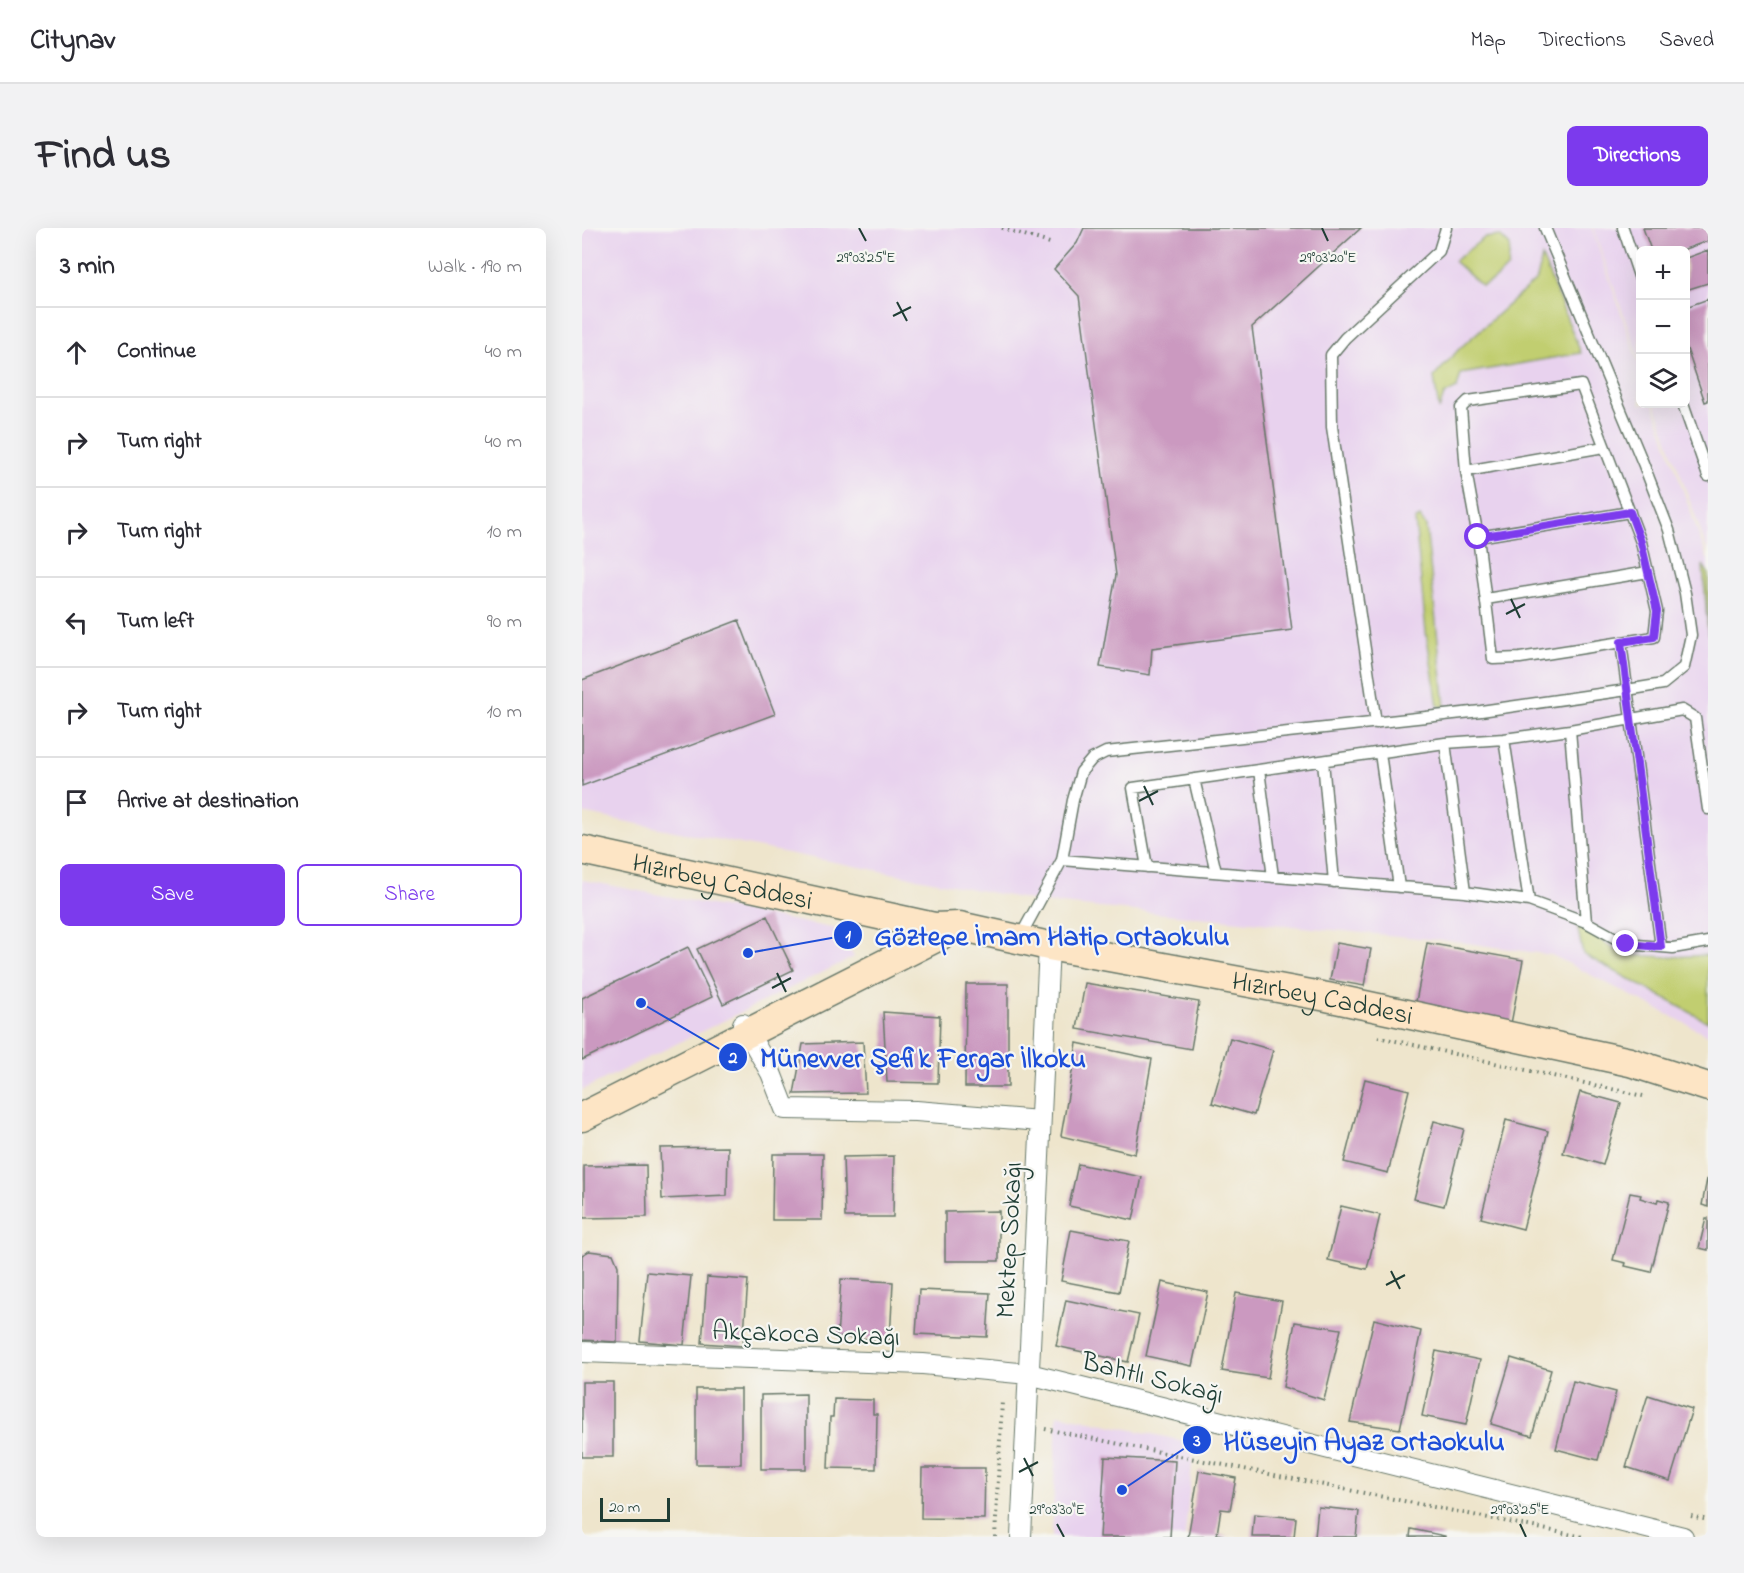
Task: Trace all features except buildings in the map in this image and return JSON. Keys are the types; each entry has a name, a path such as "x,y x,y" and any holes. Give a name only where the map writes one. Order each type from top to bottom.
{"street":[{"name":"Hızırbey Caddesi","path":"582,850 947,926 1339,999 1630,1062 1708,1087"},
{"path":"582,1118 746,1028 947,926"},
{"name":"Mektep Sokağı","path":"1021,1537 1049,946"},
{"path":"582,1101 746,1028"},
{"path":"746,1028 771,1073 785,1109 916,1111 1040,1121"},
{"name":"Akçakoca Sokağı","path":"582,1352 923,1364 1029,1374"},
{"name":"Bahtlı Sokağı","path":"1029,1374 1683,1537"}],"lane":[{"path":"1376,723 1332,428 1332,355 1345,338 1439,251 1446,228"},
{"path":"1020,938 1062,860 1073,800 1081,772 1092,759 1106,752 1481,711 1627,690 1663,684 1684,668 1691,635 1685,593 1669,530 1545,228"},
{"path":"1623,228 1636,265"},
{"path":"1581,385 1604,447 1641,542 1657,611 1654,637 1520,658 1493,659 1478,537 1466,471 1461,408 1468,401 1581,385"},
{"path":"1684,408 1708,476"},
{"path":"1466,471 1604,447"},
{"path":"1478,537 1630,512"},
{"path":"1486,599 1648,572"},
{"path":"1621,642 1661,947"},
{"path":"1147,867 1133,788 1445,743 1504,739 1570,730 1682,710 1695,718 1708,809"},
{"path":"1570,730 1587,922"},
{"path":"1504,739 1529,901"},
{"path":"1445,743 1465,892"},
{"path":"1380,753 1399,887"},
{"path":"1323,761 1334,882"},
{"path":"1259,770 1273,877"},
{"path":"1194,779 1216,872"},
{"path":"1062,860 1465,892 1529,901 1587,922 1626,944 1673,948 1708,942"}],"path":[{"path":"1002,228 1053,244"},
{"path":"1375,1036 1647,1097"},
{"path":"995,1537 1002,1401"},
{"path":"1040,1428 1583,1537"}],"shaded area":[{"path":"582,228 1592,228 1636,356 1636,408 1654,408 1708,561 1708,1035 1552,955 1460,942 1040,902 582,813"},
{"path":"1593,228 1708,228 1708,552 1656,408 1690,408 1690,246 1636,246 1636,351"},
{"path":"582,880 837,929 854,957 582,1090"},
{"path":"1057,1414 1194,1443 1185,1537 1052,1537"}],"green space":[{"path":"1500,236 1510,246 1508,267 1497,278 1482,286 1454,261 1484,238"},
{"path":"1542,257 1581,353 1461,374 1457,388 1444,395 1439,410 1434,377 1459,349 1537,279"},
{"path":"1420,517 1426,526 1445,707 1438,706 1426,632 1415,520"},
{"path":"1703,565 1708,573 1708,635"},
{"path":"1577,925 1624,955 1670,957 1708,955 1708,1022 1583,954"}],"place":[{"name":"Göztepe İmam Hatip Ortaokulu","path":"748,953"},
{"name":"Münevver Şefik Fergar İlkoku","path":"641,1003"},
{"name":"Hüseyin Ayaz Ortaokulu","path":"1122,1490"}],"route":[{"path":"1478,537 1630,512 1641,542 1657,611 1654,637 1621,642 1661,947 1626,944"}]}
